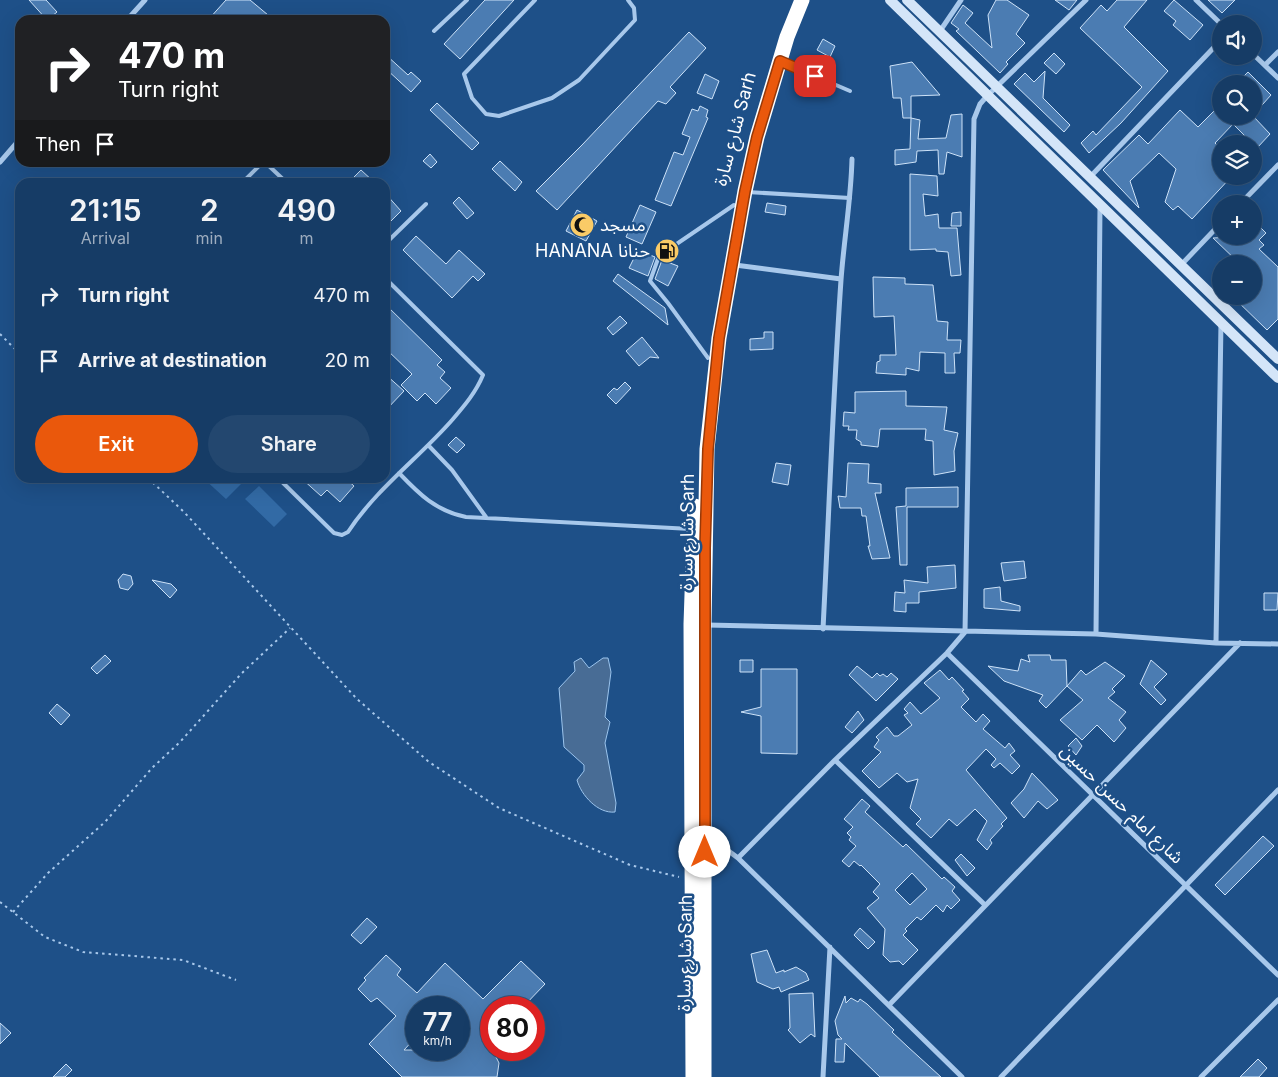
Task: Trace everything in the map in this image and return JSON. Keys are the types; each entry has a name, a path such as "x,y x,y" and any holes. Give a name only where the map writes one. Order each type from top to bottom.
{"highway":[{"name":"شارع سارة Sarh","path":"692,1077 691,624 698,444 708,358 734,205 749,141 791,0"},
{"name":"شارع سارة Sarh","path":"704,1077 704,625 708,449 719,338 745,191 757,137 780,61 802,0"}],"street":[{"path":"132,15 145,0"},
{"path":"890,0 987,96 1100,202 1278,378"},
{"path":"907,0 1181,265 1276,353"},
{"path":"940,31 961,0"},
{"path":"738,858 835,760 947,653 965,632 974,119 980,104 987,96 1086,0"},
{"path":"1196,0 1212,15"},
{"path":"1091,176 1212,49"},
{"path":"1265,65 1278,52"},
{"path":"1262,62 1278,78"},
{"path":"0,162 15,146"},
{"path":"822,629 841,280 847,212 851,198 852,159"},
{"path":"1249,195 1278,165"},
{"path":"1096,634 1100,202"},
{"path":"1181,265 1212,232"},
{"path":"732,264 841,280"},
{"path":"1216,643 1221,322"},
{"path":"704,625 1096,634 1216,643 1278,644"},
{"path":"889,1005 1240,642"},
{"name":"شارع امام حسن حسين","path":"947,653 1278,975"},
{"path":"835,760 985,905"},
{"path":"1001,1077 1278,790"},
{"path":"705,833 738,858 962,1077"},
{"path":"823,1077 830,947"},
{"path":"1201,1077 1278,1000"}],"lane":[{"path":"434,32 466,0"},
{"path":"535,0 464,74 472,98 486,114 499,116 552,98 578,80 635,20 634,8 628,0"},
{"path":"780,61 850,90"},
{"path":"247,178 258,167"},
{"path":"270,167 282,178"},
{"path":"745,191 851,198"},
{"path":"390,239 426,204"},
{"path":"708,358 650,281 659,256 734,205"},
{"path":"283,483 334,533 342,535 348,532 399,473 429,446 478,390 483,375 390,283"},
{"path":"429,446 452,470 486,517"},
{"path":"399,473 426,500 448,514 466,517 694,530"}],"path":[{"path":"0,334 15,349"},
{"path":"153,483 184,512 357,699 429,762 499,808 630,865 692,880"},
{"path":"13,912 48,873 105,822 152,768 180,742 241,674 290,627"},
{"path":"0,902 45,937 83,952 184,960 236,980"}],"shaded area":[{"path":"208,483 242,483 226,499"},
{"path":"259,486 287,514 274,527 245,499"},
{"path":"581,658 589,668 603,658 608,658 611,672 605,717 610,722 605,743 616,803 615,812 609,812 597,807 582,792 577,780 584,771 584,765 564,747 559,688 575,671 574,662"}],"building":[{"path":"29,0 46,0 57,12 53,15 42,15"},
{"path":"226,0 250,0 268,15 212,15"},
{"path":"485,0 514,0 460,59 444,44"},
{"path":"996,0 1007,0 1029,15 1016,34 1025,43 1006,62 1008,64 1000,73 956,31 959,29 951,23 963,5 973,13 965,23 992,48 988,15"},
{"path":"1055,0 1077,0 1069,10"},
{"path":"1117,0 1147,0 1124,27 1168,71 1121,123 1089,153 1081,143 1093,131 1096,135 1142,87 1080,28 1101,5 1107,11"},
{"path":"1174,0 1203,25 1190,40 1173,25 1176,21 1164,11"},
{"path":"1208,0 1235,0 1222,13"},
{"path":"689,32 706,48 670,87 676,93 666,104 658,101 557,210 536,191"},
{"path":"823,39 835,46 830,57 817,50"},
{"path":"1054,53 1065,64 1056,74 1044,63"},
{"path":"390,59 408,75 411,72 421,81 411,92 390,73"},
{"path":"912,62 940,95 911,96 911,118 903,118 901,98 893,98 890,66"},
{"path":"1045,71 1043,98 1070,125 1064,132 1014,84 1025,73 1034,82"},
{"path":"705,74 719,81 712,99 697,93"},
{"path":"1262,86 1271,95 1262,105"},
{"path":"437,103 479,143 472,150 430,110"},
{"path":"700,106 708,110 706,117 708,118 671,206 655,200 674,152 683,155 690,137 682,134 692,109 698,111"},
{"path":"1180,110 1198,127 1212,113 1212,125 1232,125 1223,135 1212,135 1212,185 1224,185 1214,195 1212,195 1212,198 1192,219 1178,206 1173,210 1165,202 1176,169 1159,153 1130,181 1139,208 1103,170 1139,135 1148,144"},
{"path":"962,114 962,157 947,152 944,174 939,174 938,150 917,151 916,162 895,165 895,150 910,149 911,118 920,120 918,139 946,138 951,115"},
{"path":"1234,125 1262,125 1270,134 1262,143 1262,135 1244,135"},
{"path":"430,154 437,162 431,168 423,161"},
{"path":"500,161 522,182 515,191 492,169"},
{"path":"361,170 370,178 353,178"},
{"path":"910,174 937,176 938,196 923,194 925,216 938,214 939,228 957,228 961,275 951,276 948,252 936,251 936,249 910,250"},
{"path":"459,197 474,213 467,219 453,203"},
{"path":"390,199 401,211 390,222"},
{"path":"767,203 786,206 785,215 765,212"},
{"path":"640,205 656,212 642,244 626,237"},
{"path":"577,210 597,221 586,241 566,231"},
{"path":"961,212 961,226 951,226 952,213"},
{"path":"1262,229 1266,233 1262,237"},
{"path":"416,236 446,264 459,250 485,274 478,281 473,276 452,298 403,250"},
{"path":"1262,243 1264,245 1259,249 1278,267 1278,319 1267,330 1241,305 1262,305 1262,255 1231,255 1220,245 1262,245"},
{"path":"638,250 655,257 648,276 629,268"},
{"path":"662,260 678,266 668,286 655,279"},
{"path":"618,274 665,308 668,325 613,281"},
{"path":"873,277 905,278 905,284 933,285 937,321 948,322 947,340 961,340 960,353 954,353 955,373 945,373 945,353 920,352 919,371 906,368 906,375 876,373 880,355 896,355 894,316 874,317"},
{"path":"390,309 442,360 437,365 445,372 440,378 451,388 436,404 425,393 417,401 401,385 412,374 390,353"},
{"path":"620,316 627,323 613,335 607,328"},
{"path":"764,332 773,332 773,349 750,350 750,339 764,338"},
{"path":"642,337 659,358 650,357 639,366 626,351"},
{"path":"390,378 404,391 390,406"},
{"path":"625,382 631,388 616,404 607,395 614,388 617,390"},
{"path":"906,391 906,406 947,407 944,430 958,433 954,451 955,471 934,475 933,441 925,440 926,429 880,429 878,447 861,445 861,442 856,439 857,430 848,430 849,426 843,426 844,412 855,413 855,392"},
{"path":"456,437 465,445 457,453 448,445"},
{"path":"776,463 791,465 788,485 772,482"},
{"path":"848,463 869,464 868,483 881,484 881,493 875,493 890,558 872,559 868,546 870,546 866,516 862,516 861,508 840,508 838,496 846,497"},
{"path":"307,483 351,483 354,486 340,502 327,490 321,496"},
{"path":"958,487 958,507 907,507 907,565 900,565 896,507 906,506 906,488"},
{"path":"1024,561 1026,578 1004,581 1001,563"},
{"path":"955,565 956,588 919,592 919,603 906,603 906,612 894,611 895,592 905,593 904,580 928,583 927,567"},
{"path":"123,574 131,576 133,584 128,590 120,588 118,580"},
{"path":"152,580 171,584 177,590 170,598"},
{"path":"1000,587 1001,601 1020,606 1020,611 984,608 984,589"},
{"path":"1264,593 1278,593 1277,610 1264,610"},
{"path":"105,655 111,661 97,674 91,668"},
{"path":"1028,655 1050,655 1051,660 1066,660 1067,686 1046,708 1039,701 1043,695 1004,681 988,666 1018,671 1021,659 1030,662"},
{"path":"740,660 753,660 753,672 740,672"},
{"path":"1151,660 1167,674 1154,687 1166,700 1161,705 1140,684"},
{"path":"1105,662 1125,676 1112,689 1115,692 1108,698 1126,712 1119,720 1126,728 1114,742 1097,725 1082,740 1060,720 1083,700 1067,686 1081,670 1086,675"},
{"path":"857,666 872,678 877,673 880,676 883,674 887,677 891,673 898,679 876,701 849,675"},
{"path":"761,669 797,669 797,754 761,753 761,716 741,712 761,707"},
{"path":"940,670 949,680 952,677 964,690 962,691 969,699 961,707 976,722 983,714 990,721 983,729 1005,748 1009,743 1015,751 1010,755 1020,766 1012,774 1000,763 994,768 991,765 996,759 986,749 966,770 1007,818 1001,824 1003,826 990,840 992,843 987,850 977,840 987,821 975,809 957,826 949,819 931,838 916,824 921,819 910,808 918,779 907,782 897,773 879,788 862,771 881,752 874,747 879,740 876,737 887,727 894,736 898,736 912,725 904,715 908,713 904,709 910,702 921,714 940,698 924,683"},
{"path":"57,704 70,715 61,725 49,713"},
{"path":"858,711 864,720 852,733 845,727"},
{"path":"1076,738 1082,746 1076,755 1068,746"},
{"path":"1032,773 1058,800 1047,809 1038,801 1024,818 1011,803 1024,789"},
{"path":"862,799 870,806 865,812 903,847 906,844 942,879 944,877 955,887 952,891 960,900 951,909 947,905 943,912 936,905 921,920 917,917 905,929 907,931 903,935 918,950 903,965 899,961 890,962 883,955 885,929 867,908 879,898 873,892 880,884 861,865 854,861 849,867 842,861 856,846 849,840 851,837 847,833 853,827 844,819","holes":["912,873 927,889 910,905 895,890"]},
{"path":"1263,836 1274,846 1225,895 1215,885"},
{"path":"961,854 975,868 967,876 955,860"},
{"path":"367,918 377,927 361,944 351,935"},
{"path":"860,928 875,942 868,949 854,935"},
{"path":"767,950 776,973 796,967 806,973 809,980 781,992 779,987 773,989 757,982 751,954"},
{"path":"386,955 401,969 397,975 417,993 445,963 480,996 480,1061 498,1061 497,1077 402,1077 369,1044 396,1016 377,998 371,1002 358,989 366,980 364,978"},
{"path":"521,961 545,984 534,996 486,996"},
{"path":"813,993 815,1037 811,1034 800,1043 788,1030 790,1028 789,994"},
{"path":"845,996 846,1003 851,998 858,1002 860,999 867,1004 894,1030 892,1032 941,1077 880,1077 845,1043 844,1062 835,1062 836,1039 842,1039 838,1035 835,1021"},
{"path":"0,1023 11,1033 0,1044"},
{"path":"1258,1059 1267,1068 1259,1077 1240,1077"},
{"path":"66,1064 72,1070 65,1077 53,1077"}],"place":[{"name":"مسجد","path":"582,225"},
{"name":"HANANA حنانا","path":"667,251"}],"route":[{"path":"705,852 705,509 708,449 719,338 745,191 757,137 780,61 815,76"}]}
